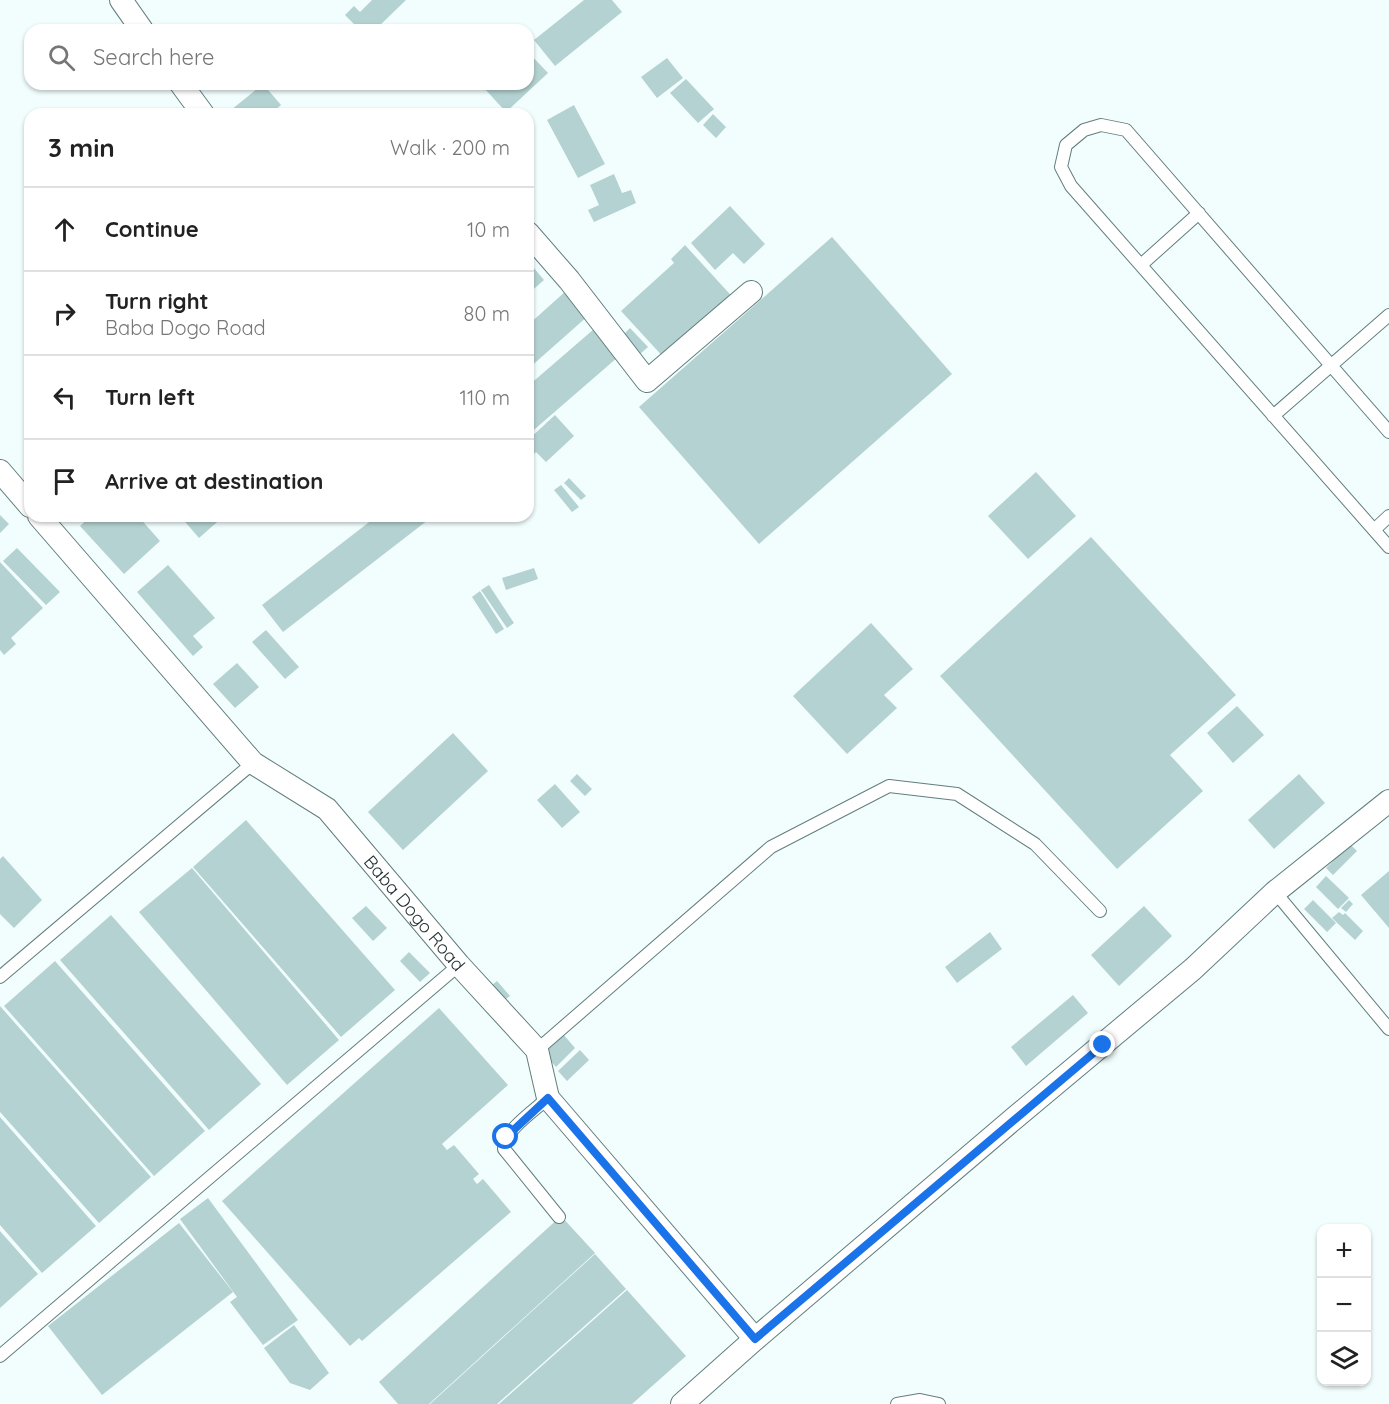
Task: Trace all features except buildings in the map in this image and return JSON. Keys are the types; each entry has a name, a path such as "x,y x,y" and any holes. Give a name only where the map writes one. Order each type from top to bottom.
{"street":[{"path":"121,0 138,24"},
{"path":"185,90 199,108"},
{"path":"534,240 569,280 646,381 751,292"},
{"path":"0,471 24,499"},
{"name":"Baba Dogo Road","path":"44,522 253,763 327,809 459,965 537,1050 548,1098 755,1339"},
{"path":"682,1404 755,1339 1193,969 1275,892 1389,801"}],"lane":[{"path":"1389,432 1126,129 1101,125 1084,130 1066,145 1061,167 1071,186 1389,547"},
{"path":"1141,265 1199,213"},
{"path":"1273,416 1389,315"},
{"path":"1374,530 1389,516"},
{"path":"0,977 253,763"},
{"path":"537,1050 771,847 889,786 957,794 1035,844 1100,911"},
{"path":"1275,892 1389,1029"},
{"path":"0,1356 459,965"},
{"path":"548,1098 512,1130 506,1137 504,1149 559,1217"},
{"path":"897,1404 920,1400 939,1404"}],"route":[{"path":"506,1137 548,1098 755,1339 1103,1045"}]}
